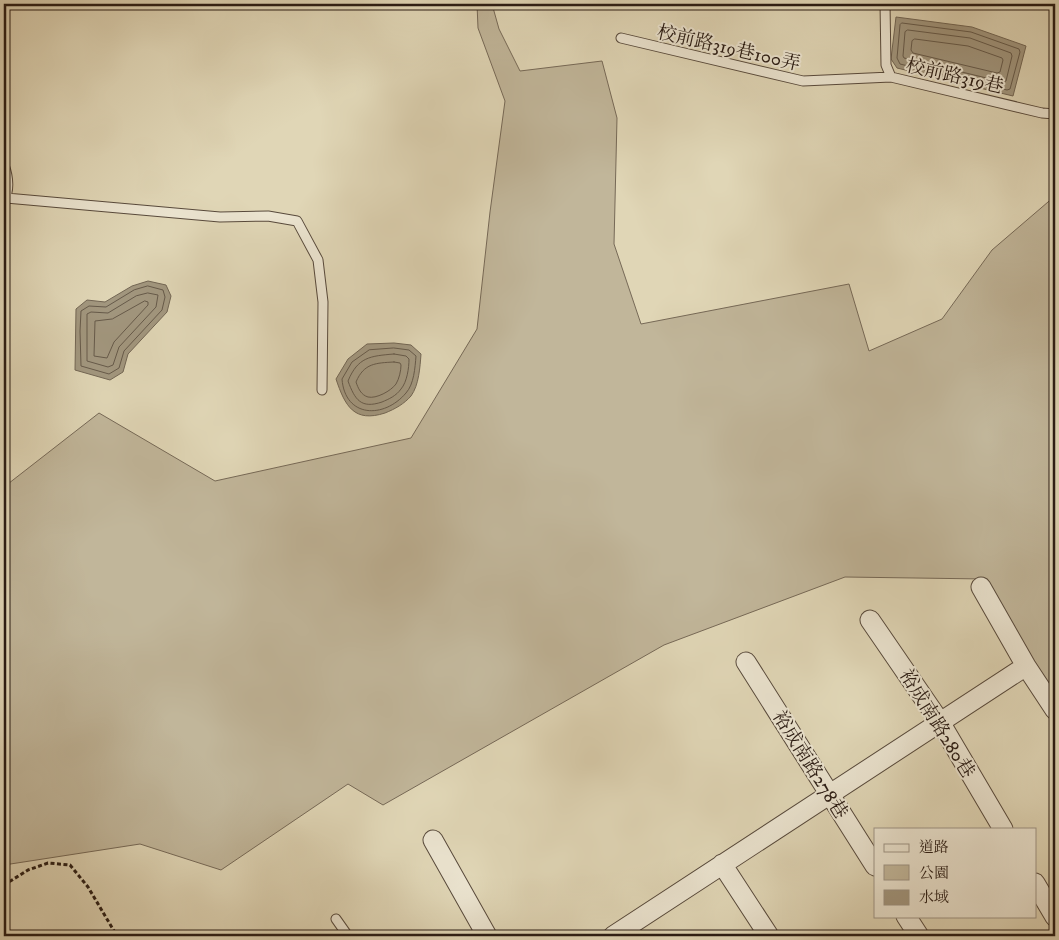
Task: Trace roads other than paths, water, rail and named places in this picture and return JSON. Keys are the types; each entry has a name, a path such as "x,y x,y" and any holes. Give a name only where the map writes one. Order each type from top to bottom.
{"street":[{"path":"981,588 1026,666 1055,710"},
{"name":"裕成南路280巷","path":"870,620 940,722 1002,828"},
{"name":"裕成南路278巷","path":"746,662 874,864"},
{"path":"618,935 722,864 1026,666"},
{"path":"433,840 487,936"},
{"path":"722,864 769,936"},
{"path":"1036,885 1055,917"},
{"path":"907,918 919,936"}],"lane":[{"name":"校前路319巷","path":"885,4 886,65 891,77 1042,113 1055,114"},
{"name":"校前路319巷100弄","path":"621,38 803,81 891,77"},
{"path":"4,165 8,180 5,199 220,217 268,216 297,221 318,260 323,302 322,390"},
{"path":"336,919 348,936"}],"water":[{"path":"896,17 972,27 1026,46 1013,96 897,68 891,59"},
{"path":"148,281 166,285 171,296 167,312 128,354 123,372 110,380 75,370 76,309 87,300 105,302 132,286"},
{"path":"394,343 411,345 421,354 419,376 414,392 402,404 385,413 374,416 358,414 347,404 336,379 348,359 367,344"}]}
